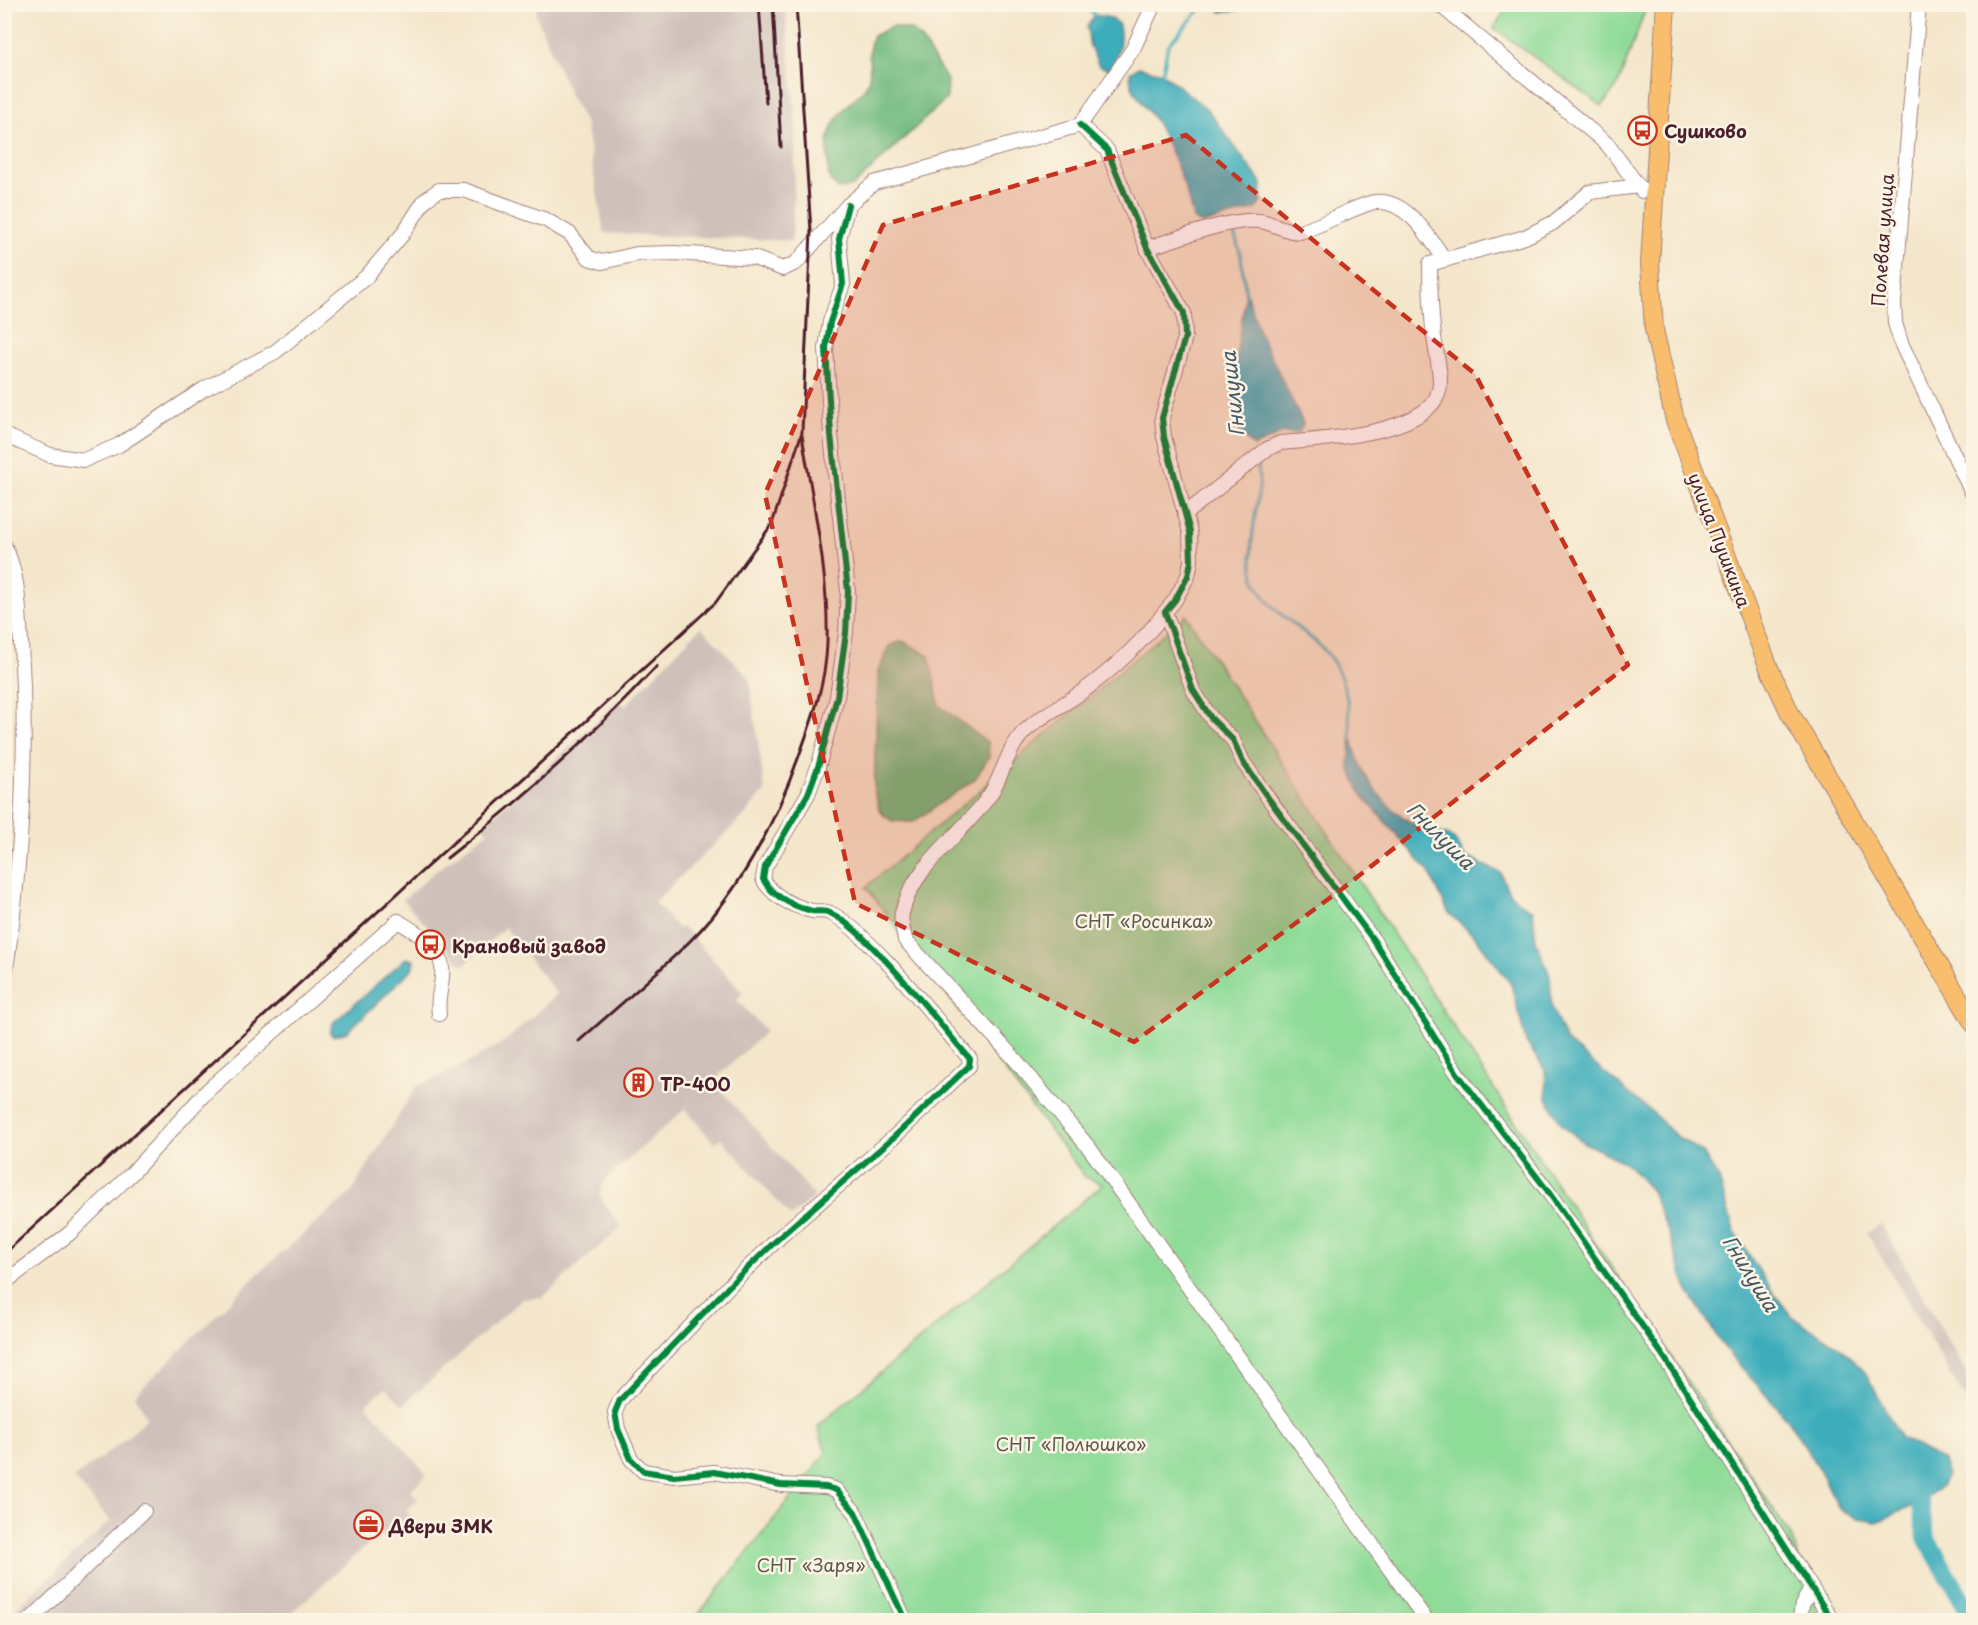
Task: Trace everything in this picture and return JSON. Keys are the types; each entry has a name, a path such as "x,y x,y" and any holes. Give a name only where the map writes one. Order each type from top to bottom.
{"main road":[{"name":"улица Пушкина","path":"1666,4 1650,263 1653,319 1675,420 1769,668 1808,743 1974,1024"}],"street":[{"path":"4,435 50,455 84,460 119,445 204,389 275,352 366,277 402,235 425,200 439,190 464,190 546,220 570,234 589,258 602,262 637,254 674,253 754,258 783,269 796,263 848,205 874,183 1080,125 1133,49 1154,4"},
{"path":"1439,4 1607,144 1654,206"},
{"name":"Полевая улица","path":"1919,4 1895,291 1895,323 1901,342 1974,497"},
{"path":"1080,125 1107,150 1147,248 1184,313 1185,337 1162,418 1164,437 1190,532 1191,561 1188,576 1148,635 1080,693 1026,730 1017,740 1005,770 989,796 945,844 913,885 902,915 904,940 1013,1057 1090,1149 1426,1620"},
{"path":"1185,514 1267,448 1280,443 1370,433 1412,419 1429,408 1441,385 1430,305 1430,264 1525,237 1553,223 1590,192 1639,186"},
{"path":"1147,248 1240,222 1261,221 1291,232 1300,232 1319,227 1376,202 1395,207 1410,217 1423,229 1445,260"},
{"path":"848,205 839,238 843,284 830,322 826,348 831,435 848,591 846,633 837,697 819,764 808,794 765,867 763,879 768,889 785,900 813,911 828,911 862,937 970,1059 969,1066 734,1281 620,1400 615,1412 618,1429 631,1459 643,1471 674,1476 714,1472 781,1485 826,1487 836,1490 855,1512 905,1620"},
{"path":"4,544 18,594 24,691 19,854 4,982"},
{"path":"1165,612 1193,690 1211,718 1233,740 1244,762 1266,795 1374,941 1457,1073 1547,1190 1664,1357 1832,1620"},
{"path":"4,1283 70,1233 133,1172 208,1090 398,921 435,949 442,968 437,1001 439,1014"},
{"path":"30,1620 144,1511"},
{"path":"1800,1620 1802,1605 1811,1588"}],"highlighted area":[{"path":"1186,135 1475,374 1628,665 1342,889 1134,1042 855,903 765,494 883,225"}],"shaded area":[{"path":"537,4 785,5 796,126 792,241 604,233 585,123 571,98 536,15"},
{"path":"701,627 749,677 765,791 743,817 654,902 679,929 682,927 687,931 743,993 737,1000 766,1031 713,1081 815,1196 791,1217 721,1138 714,1143 685,1109 605,1180 599,1195 621,1227 543,1297 522,1299 403,1405 386,1388 366,1404 427,1475 410,1490 418,1500 406,1511 411,1517 386,1539 381,1533 283,1620 9,1620 19,1606 110,1521 74,1478 122,1442 147,1418 135,1395 263,1269 351,1193 416,1087 475,1059 507,1040 557,994 505,927 463,966 403,900 433,873 488,832 483,826 619,701 625,706"},
{"path":"1881,1224 1973,1384 1973,1412 1867,1233"}],"green space":[{"path":"1509,4 1647,5 1618,85 1602,106 1494,28"},
{"path":"893,26 913,31 923,42 947,80 947,98 853,186 840,189 832,182 828,173 830,131 837,118 863,90 869,80 869,51 873,36"},
{"name":"СНТ «Росинка»","path":"1186,615 1567,1201 1791,1536 1820,1620 694,1620 826,1453 818,1426 1103,1184 1085,1177 866,887"},
{"path":"902,641 929,655 939,705 988,743 989,757 975,779 913,822 892,821 880,812 874,791 878,672 889,646"}],"water":[{"path":"1216,5 1245,5 1238,10 1221,12"},
{"path":"1095,15 1111,18 1119,25 1119,48 1109,69 1099,66 1090,47 1087,27"},
{"path":"1139,67 1162,73 1208,110 1262,184 1261,202 1256,209 1202,224 1193,219 1183,182 1168,146 1153,117 1132,86 1130,72"},
{"path":"1246,292 1259,332 1303,423 1299,433 1282,433 1254,447 1241,433 1234,401 1235,363"},
{"path":"1351,735 1366,776 1382,799 1417,826 1450,836 1464,856 1501,873 1512,896 1533,910 1536,941 1550,976 1552,1008 1566,1041 1652,1112 1676,1136 1703,1153 1719,1179 1734,1231 1770,1288 1792,1317 1841,1348 1865,1372 1901,1438 1943,1460 1947,1476 1941,1486 1919,1503 1877,1522 1859,1519 1839,1509 1823,1476 1789,1421 1726,1350 1686,1288 1669,1234 1651,1191 1627,1164 1583,1142 1562,1125 1547,1098 1545,1070 1526,1042 1511,984 1476,938 1448,912 1429,872 1362,795 1349,767"},
{"path":"406,958 414,960 412,969 347,1032 333,1036 330,1033 333,1023"}],"waterway":[{"name":"Гнилуша","path":"1086,4 1095,16"},
{"path":"1162,75 1168,45 1205,4"},
{"name":"Гнилуша","path":"1232,226 1241,256 1246,296"},
{"name":"Гнилуша","path":"1258,461 1259,488 1252,549 1257,584 1263,595 1279,613 1318,643 1333,662 1346,693 1351,738"},
{"name":"Гнилуша","path":"1919,1500 1926,1538 1974,1620"}],"railway":[{"path":"759,4 766,103"},
{"path":"773,4 781,147"},
{"path":"4,1254 716,602 772,524 802,432 811,231 796,4"},
{"path":"579,1041 691,940 726,899 756,853 791,778 814,713 827,643 823,565 802,435"},
{"path":"447,858 556,766 657,666"}],"cycle path":[{"path":"1080,125 1107,150 1147,248 1184,313 1185,337 1162,418 1164,437 1190,532 1191,561 1188,576 1175,600 1165,612 1193,690 1211,718 1233,740 1243,762 1266,795 1374,941 1457,1073 1547,1190 1664,1357 1832,1620"},
{"path":"848,205 839,239 843,284 830,322 826,348 831,435 848,591 846,633 837,697 819,764 808,794 765,867 763,879 784,900 812,911 830,913 844,921 860,935 897,973 970,1059 969,1066 734,1281 620,1400 615,1412 618,1429 631,1459 643,1471 674,1476 714,1472 781,1485 826,1487 836,1490 855,1512 905,1620"}],"place":[{"name":"Сушково","path":"1643,130"},
{"name":"Крановый завод","path":"431,945"},
{"name":"ТР-400","path":"639,1083"},
{"name":"Двери ЗМК","path":"368,1525"}],"park label":[{"name":"СНТ «Полюшко»","path":"1071,1443"},
{"name":"СНТ «Заря»","path":"811,1564"}]}
